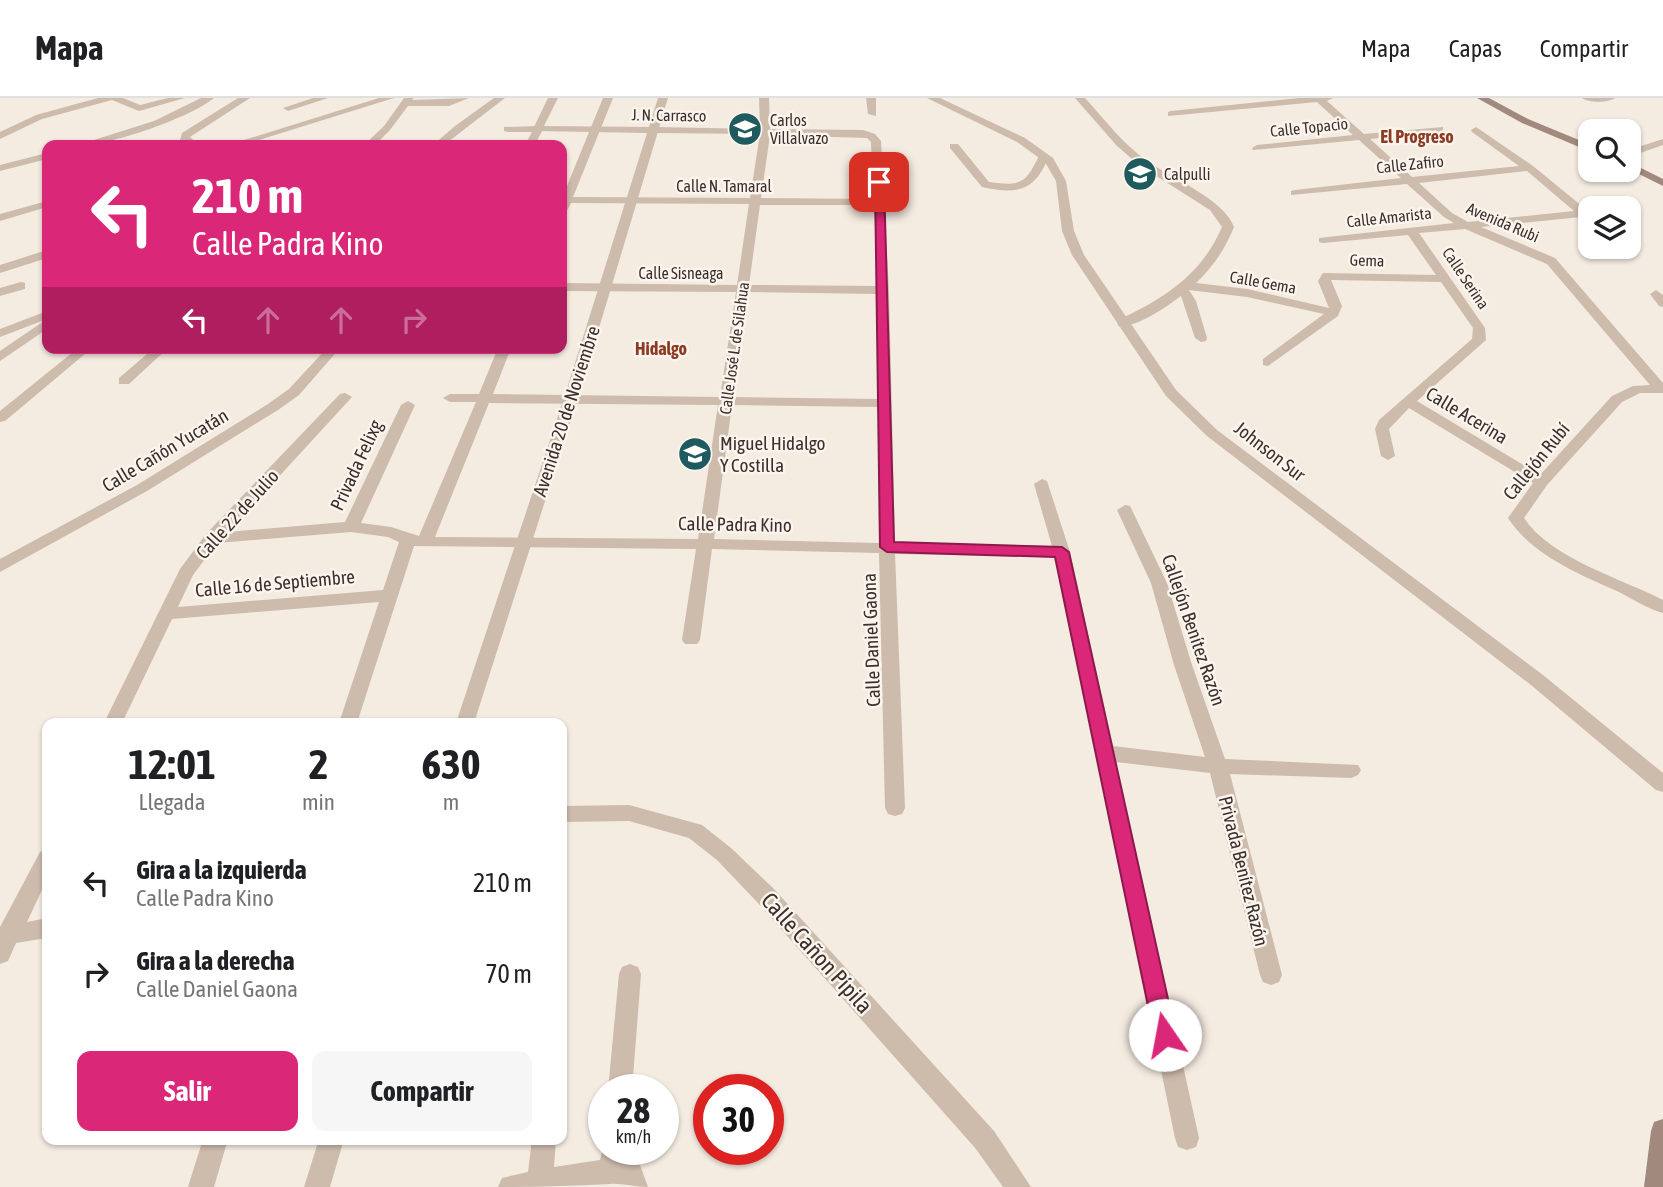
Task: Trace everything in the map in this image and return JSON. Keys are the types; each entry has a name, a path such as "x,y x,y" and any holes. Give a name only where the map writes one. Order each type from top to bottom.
{"main road":[{"path":"1482,98 1525,121 1578,143"},
{"path":"1641,171 1663,183"},
{"path":"1660,1174 1663,1131"}],"street":[{"path":"0,136 39,117 109,98"},
{"path":"115,98 139,108 180,98"},
{"path":"99,140 172,117 209,98"},
{"path":"187,140 184,138 186,135 245,98"},
{"path":"288,108 323,98"},
{"path":"250,140 389,98"},
{"path":"374,140 387,128 407,100 449,103 464,98"},
{"path":"444,140 500,98"},
{"path":"533,140 552,98"},
{"path":"567,200 608,98"},
{"name":"Avenida 20 de Noviembre","path":"467,718 606,288 663,98"},
{"name":"Calle José L. de Silahua","path":"691,640 765,133 764,98"},
{"path":"871,98 873,114"},
{"name":"Johnson Sur","path":"932,98 1021,140 1044,156 1061,181 1068,231 1078,255 1171,393 1212,433 1537,680 1663,784"},
{"path":"1080,98 1121,144 1143,163 1214,208 1226,221 1226,234 1207,263 1185,288 1162,306 1124,323"},
{"name":"Avenida Rubi","path":"1319,98 1448,215 1551,261 1662,389"},
{"path":"1171,114 1328,98"},
{"path":"1592,99 1610,98"},
{"name":"J. N. Carrasco","path":"508,129 863,133 871,136"},
{"name":"Calle Topacio","path":"1257,148 1439,129"},
{"path":"1476,130 1529,168 1578,209"},
{"name":"Calle Daniel Gaona","path":"871,136 876,141 880,202 895,808"},
{"path":"1641,150 1663,142"},
{"path":"954,146 986,185 1025,185 1037,177 1044,156"},
{"path":"0,168 42,157"},
{"name":"Calle Zafiro","path":"1295,192 1529,168"},
{"name":"Calle N. Tamaral","path":"567,200 880,202"},
{"path":"0,218 42,205"},
{"name":"Calle Amarista","path":"1323,240 1578,217"},
{"name":"Calle Serina","path":"1388,456 1382,429 1389,418 1479,340 1479,328 1411,230"},
{"path":"0,269 42,256"},
{"name":"Gema","path":"1334,313 1336,306 1324,281 1327,276 1447,279"},
{"path":"0,292 21,286"},
{"name":"Calle Sisneaga","path":"567,287 883,289"},
{"path":"1185,288 1201,338"},
{"name":"Calle Gema","path":"1185,288 1247,293 1334,313"},
{"path":"1268,362 1334,313"},
{"path":"0,334 42,322"},
{"path":"0,357 42,323"},
{"path":"0,418 79,354"},
{"path":"124,381 155,354"},
{"name":"Calle Cañón Yucatán","path":"0,566 142,488 273,407 294,392 329,354"},
{"path":"350,718 388,594 486,398 503,354"},
{"name":"Callejón Rubí","path":"1662,389 1638,389 1617,399 1542,482 1516,518 1529,537 1579,566 1663,607"},
{"name":"Calle 22 de Julio","path":"115,718 187,573 212,538 345,397"},
{"path":"450,398 885,403"},
{"name":"Calle Acerina","path":"1408,402 1542,482"},
{"name":"Privada Felixg","path":"408,405 351,527 391,532 416,541"},
{"path":"1042,484 1062,552 1187,1138"},
{"name":"Callejón Benítez Razón","path":"1125,510 1160,583 1183,665 1218,766"},
{"path":"212,538 351,527"},
{"name":"Calle Padra Kino","path":"416,541 1062,552"},
{"name":"Calle 16 de Septiembre","path":"166,614 388,594"},
{"path":"1105,753 1218,766 1351,770"},
{"name":"Privada Benítez Razón","path":"1218,766 1270,975"},
{"name":"Calle Cañon Pípila","path":"567,814 629,813 695,831 723,854 766,896 985,1140 1018,1187"},
{"path":"3,942 42,868"},
{"path":"3,942 42,930"},
{"path":"621,1074 630,974"},
{"path":"201,1187 214,1145"},
{"path":"317,1187 330,1145"},
{"path":"540,1182 543,1145"},
{"path":"511,1187 623,1170"}],"place":[{"name":"Carlos Villalvazo","path":"745,129"},
{"name":"Calpulli","path":"1140,174"},
{"name":"Miguel Hidalgo Y Costilla","path":"695,454"}],"district":[{"name":"El Progreso","path":"1417,137"},
{"name":"Hidalgo","path":"661,349"}],"route":[{"path":"879,182 884,312 887,547 1062,552 1165,1035"}]}
